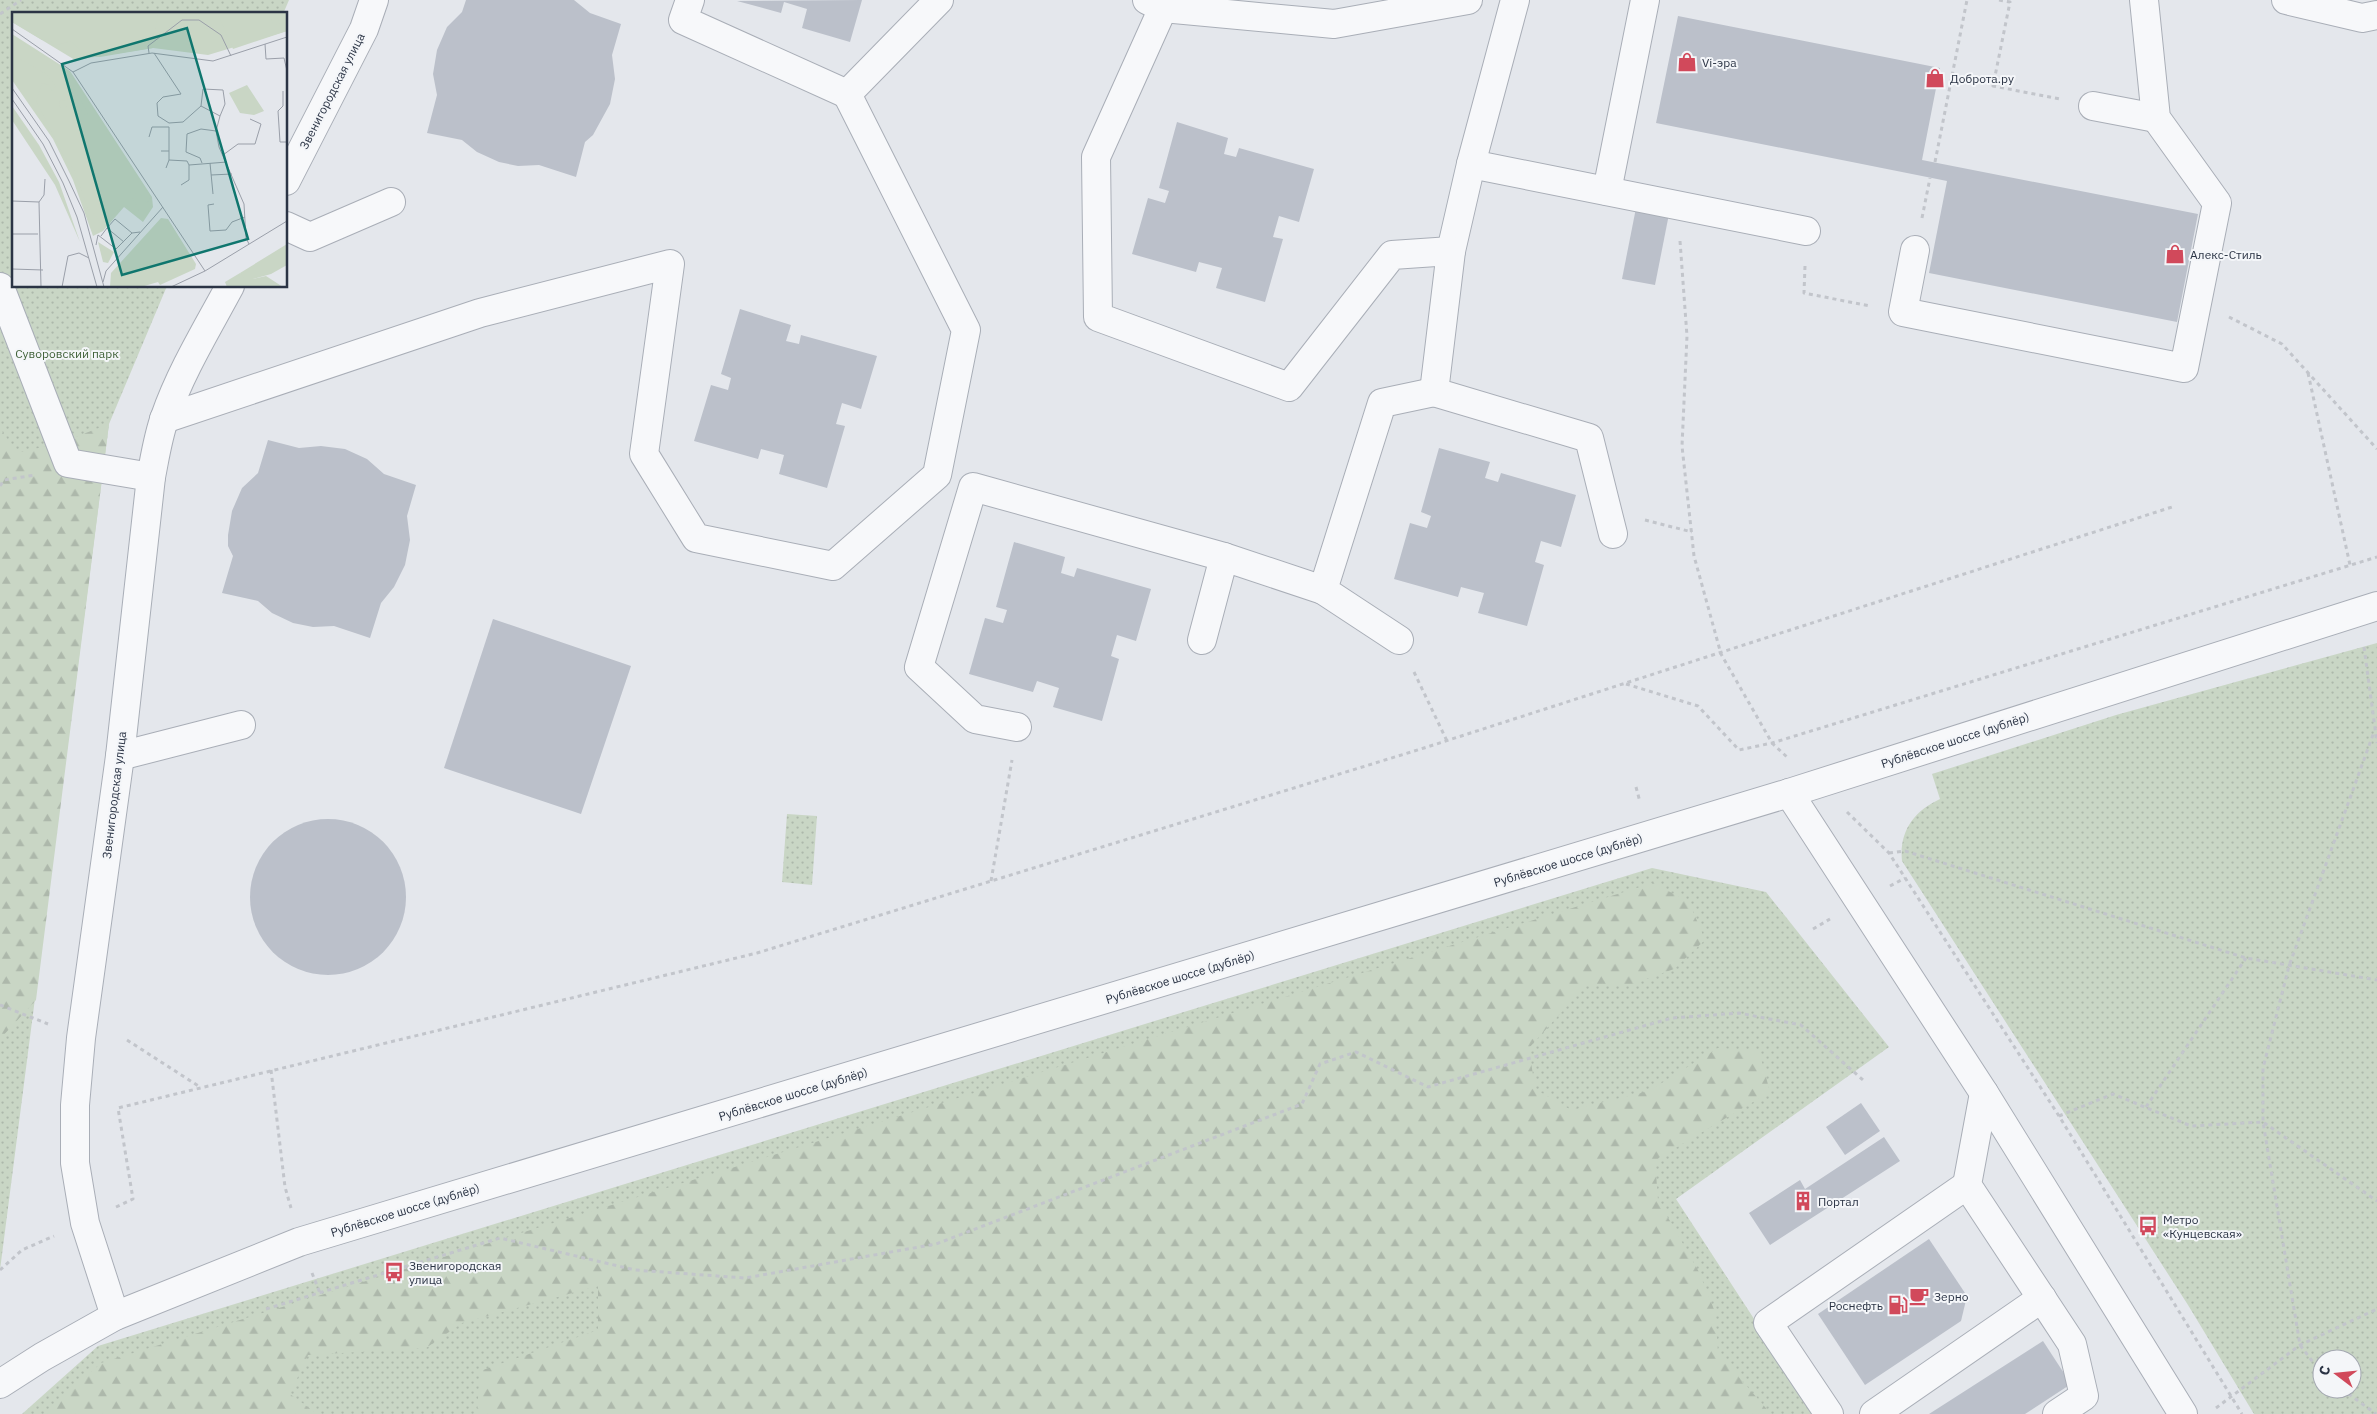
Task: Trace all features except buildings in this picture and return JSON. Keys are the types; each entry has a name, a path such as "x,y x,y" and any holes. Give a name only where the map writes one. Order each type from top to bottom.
{"street":[{"name":"Звенигородская улица","path":"288,177 364,29 374,0"},
{"path":"164,419 480,313 670,264 644,454 696,538 832,566 937,475 966,330 847,94 683,20 690,0"},
{"path":"847,94 939,0"},
{"path":"1451,251 1392,256 1289,387 1098,317 1096,157 1155,4 1334,24 1426,4 1468,0"},
{"path":"1434,392 1451,251 1471,164 1515,0"},
{"path":"1607,191 1645,0"},
{"path":"1915,250 1903,312 2184,368 2217,203 2156,118 2144,0"},
{"path":"2286,0 2362,18 2377,15"},
{"path":"2093,106 2156,118"},
{"path":"1471,164 1806,231"},
{"path":"288,227 310,237 391,202"},
{"path":"0,287 68,462 151,477"},
{"name":"Звенигородская улица","path":"115,1316 85,1223 75,1163 75,1104 81,1038 120,756 151,477 164,419 175,389 229,288"},
{"path":"1323,590 1382,403 1434,392 1589,438 1610,523"},
{"path":"937,475 973,488 1224,557 1323,590 1399,640"},
{"path":"973,488 919,667 975,719 1017,727"},
{"path":"1202,640 1224,557"},
{"name":"Рублёвское шоссе (дублёр)","path":"0,1384 42,1357 115,1316 299,1242 1789,793 2368,608"},
{"path":"120,756 241,726"},
{"path":"1789,793 1984,1093 2183,1414"},
{"path":"1984,1093 1967,1185 2072,1344 2084,1396 2057,1414"},
{"path":"1829,1414 1768,1323 1967,1185"},
{"path":"1874,1414 2042,1298"}],"path":[{"path":"0,14 21,0"},
{"path":"1935,162 1967,0"},
{"path":"1999,0 2010,2 1993,86 2093,106"},
{"path":"1677,205 1687,336 1682,446 1694,556 1721,654 1772,743 1889,853 2059,1116 2242,1414"},
{"path":"1804,292 1903,312"},
{"path":"2197,300 2282,344 2377,449"},
{"path":"2308,372 2350,565"},
{"path":"0,1270 22,1250 85,1223 133,1199 118,1108 757,953 1447,741 2172,507"},
{"path":"1610,523 1692,532"},
{"path":"1626,684 1698,706 1739,750 1772,743 2377,557"},
{"path":"2368,608 2374,732 2377,743"},
{"path":"1399,640 1447,741"},
{"path":"991,881 1017,727"},
{"path":"2312,1361 2300,1345 2263,1122 2263,1068 2289,966 2374,732"},
{"path":"1889,853 1906,851 2246,958 2377,980"},
{"path":"2146,1107 2246,958"},
{"path":"0,1005 81,1038"},
{"path":"266,1309 500,1238 634,1270 745,1278 936,1244 1302,1104 1320,1064 1356,1052 1428,1087 1672,1018 1739,1013 1801,1025 1863,1080"},
{"path":"127,1040 201,1087"},
{"path":"271,1070 285,1187 299,1242 320,1293"},
{"path":"2059,1116 2112,1094 2191,1126 2263,1122 2377,1201"},
{"path":"2215,1408 2300,1345 2377,1309"},
{"path":"2356,1399 2376,1414"}],"green space":[{"name":"Суворовский парк","path":"0,0 289,0 284,12 12,12 12,288 166,288 109,424 0,1270"},
{"path":"109,424 36,1000 0,1039 0,428 17,453 60,443"},
{"path":"2377,643 2377,1414 2254,1414 2188,1305 1902,861 1903,840 1910,823 1923,810 1940,799 1932,774 2116,715"},
{"path":"787,814 817,816 812,885 782,882"},
{"path":"1652,868 1766,892 1889,1047 1676,1199 1816,1414 22,1414 98,1346"},
{"path":"1653,883 1689,902 1705,940 1674,969 1632,984 1586,985 1529,1048 1535,1089 1571,1110 1649,1091 1718,1048 1759,1051 1770,1092 1655,1160 1658,1200 1699,1272 1715,1312 1718,1353 1771,1414 477,1414 480,1371 598,1330 598,1286 462,1323 426,1348 308,1355 290,1394 317,1414 45,1414 101,1363"}],"place":[{"name":"Vi-эра","path":"1687,62"},
{"name":"Доброта.ру","path":"1935,78"},
{"name":"Алекс-Стиль","path":"2175,254"},
{"name":"Портал","path":"1803,1201"},
{"name":"Метро «Кунцевская»","path":"2148,1226"},
{"name":"Звенигородская улица","path":"394,1272"},
{"name":"Зерно","path":"1919,1296"},
{"name":"Роснефть","path":"1898,1305"}]}
